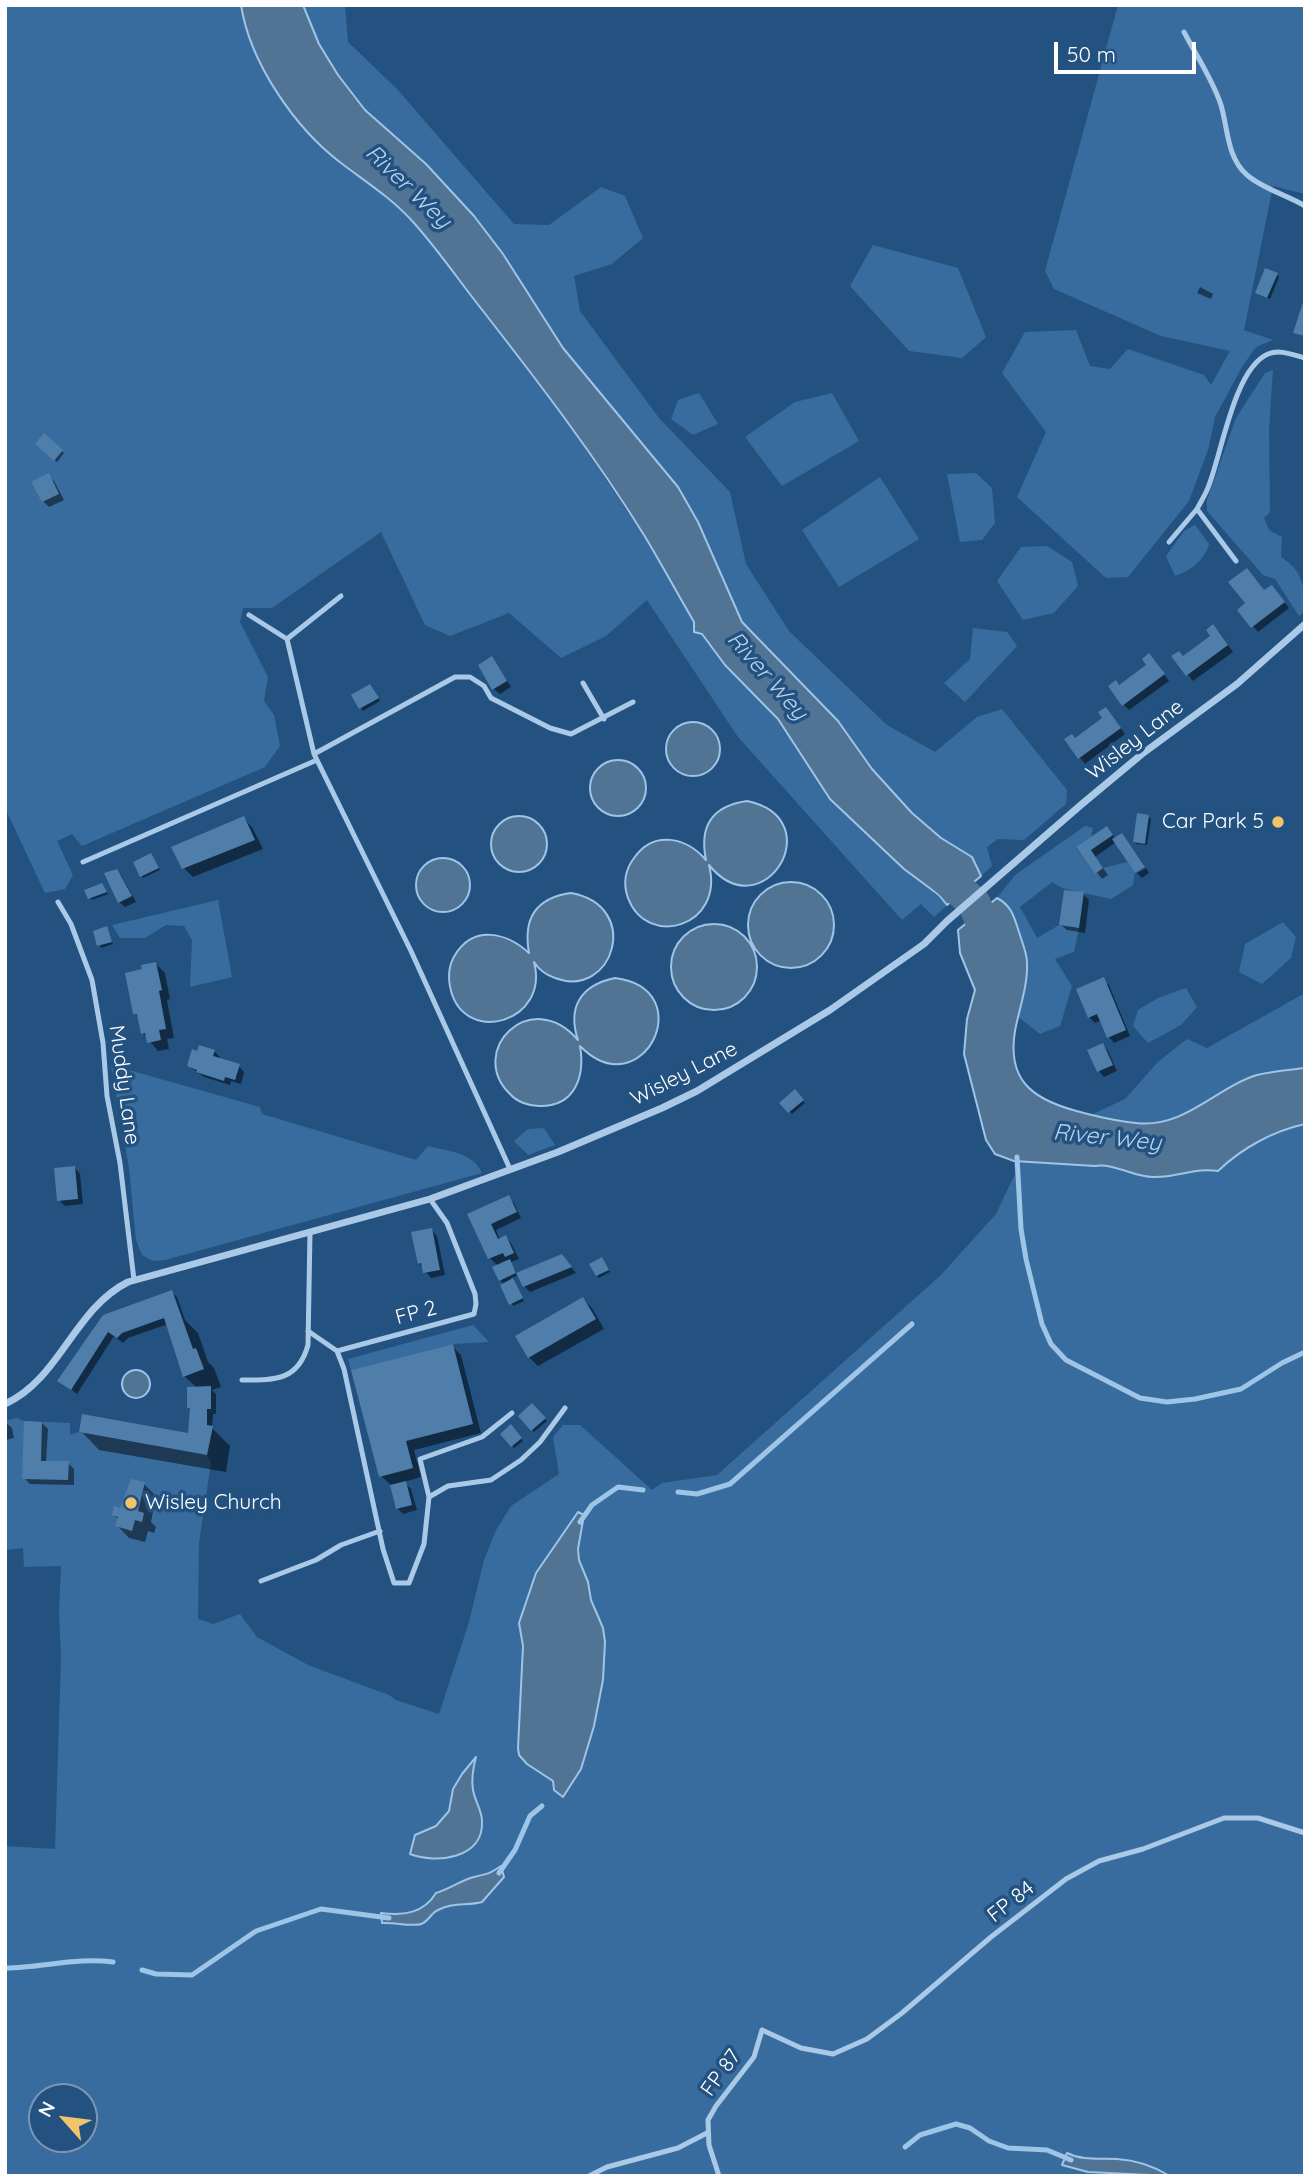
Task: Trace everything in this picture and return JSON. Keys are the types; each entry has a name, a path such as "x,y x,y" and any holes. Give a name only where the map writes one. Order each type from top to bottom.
{"street":[{"name":"Wisley Lane","path":"5,1404 30,1390 93,1307 116,1288 134,1280 430,1199 558,1152 662,1108 708,1084 830,1010 924,944 947,921 1132,763 1237,684 1305,624"}],"lane":[{"path":"1184,32 1220,104 1240,168 1260,184 1305,206"},
{"path":"1168,542 1197,509 1208,489 1231,410 1259,360 1275,352 1305,358"},
{"path":"1197,509 1236,561"},
{"path":"287,639 341,596"},
{"path":"249,615 287,639 315,757 411,951 510,1169"},
{"path":"83,862 315,757 455,677 470,677 484,686 491,698 550,728 571,734 633,702"},
{"path":"583,683 604,719"},
{"name":"Muddy Lane","path":"58,902 71,924 92,980 103,1043 107,1096 120,1163 134,1280"},
{"name":"FP 2","path":"337,1350 474,1314 475,1294 447,1223 430,1199"},
{"path":"242,1380 284,1377 297,1369 305,1358 309,1345 310,1232"},
{"path":"308,1331 337,1350 347,1381 394,1583 409,1583 424,1544 429,1497 420,1459 482,1437 512,1413"},
{"path":"429,1497 448,1486 491,1480 521,1460 540,1442 565,1408"},
{"path":"261,1581 316,1560 341,1545 380,1531"},
{"name":"FP 84","path":"762,2030 801,2048 833,2054 867,2039 1066,1878 1098,1861 1143,1849 1224,1818 1258,1818 1305,1833"},
{"name":"FP 87","path":"707,2133 708,2120 716,2106 754,2057 762,2030"},
{"path":"589,2176 607,2167 678,2148 707,2133 719,2176"}],"shaded area":[{"path":"5,5 241,5 245,27 378,190 413,222 555,403 645,538 708,644 778,719 830,799 904,869 939,895 947,905 934,917 921,904 902,920 738,737 647,600 606,636 561,658 509,613 450,636 425,625 381,532 272,608 243,608 240,622 268,677 264,701 274,715 280,746 265,767 82,846 72,834 57,841 73,875 65,889 45,893 5,808"},
{"path":"303,5 345,5 348,42 397,89 514,224 549,225 601,187 625,196 643,238 612,264 574,276 580,311 659,418 730,492 746,564 789,631 887,725 935,752 977,717 1002,709 1067,790 1066,804 1024,840 998,839 987,847 992,866 981,876 972,857 941,838 912,813 872,769 838,721 742,622 698,522 678,487 563,348 503,254 474,216 426,164 365,110 338,75 319,44"},
{"path":"1118,5 1305,5 1305,194 1273,186 1244,330 1273,340 1256,347 1215,417 1208,450 1189,501 1128,577 1106,578 1017,497 1046,432 1002,373 1025,332 1076,330 1090,366 1110,369 1128,349 1204,375 1211,385 1230,351 1161,336 1054,289 1045,271"},
{"path":"873,245 958,268 986,337 962,358 909,351 850,286"},
{"path":"1273,370 1269,429 1270,512 1264,518 1269,530 1282,537 1281,557 1294,568 1301,580 1305,611 1299,616 1275,579 1263,575 1207,511 1207,500 1236,418 1265,373"},
{"path":"699,393 718,424 693,435 671,419 678,400"},
{"path":"832,393 859,441 782,486 745,437 795,402"},
{"path":"976,473 992,488 995,523 982,540 960,542 947,474"},
{"path":"880,477 919,539 839,587 802,530"},
{"path":"1195,525 1209,544 1207,550 1196,564 1175,576 1166,556 1184,531"},
{"path":"1047,546 1072,562 1078,586 1054,613 1023,620 997,581 1021,547"},
{"path":"973,628 1007,632 1017,646 965,702 944,683 970,659"},
{"path":"1085,826 1093,828 1091,837 1076,848 1095,874 1103,868 1127,862 1135,873 1133,885 1111,899 1062,888 1052,882 1020,907 1037,938 1059,925 1079,928 1074,952 1055,959 1072,986 1060,1026 1040,1034 1018,1017 1023,997 1007,904 997,898 1015,875"},
{"path":"218,900 232,977 190,987 192,940 184,926 166,925 145,938 120,938 112,925"},
{"path":"1283,922 1296,937 1291,958 1262,984 1239,972 1245,944"},
{"path":"1186,988 1197,1007 1181,1025 1148,1043 1133,1026 1138,1010 1158,998"},
{"path":"1305,993 1305,1068 1257,1075 1238,1083 1195,1111 1174,1119 1127,1123 1091,1115 1125,1099 1158,1062 1187,1039 1207,1048"},
{"path":"111,1065 260,1107 262,1114 416,1160 428,1146 452,1151 473,1161 482,1173 165,1260 153,1261 142,1255 136,1240 129,1168"},
{"path":"1305,1124 1305,2176 5,2176 5,1846 55,1849 61,1566 24,1567 23,1548 5,1550 5,1421 17,1418 24,1421 70,1423 70,1435 79,1432 207,1455 211,1463 199,1543 198,1619 213,1624 240,1614 257,1637 308,1665 439,1714 469,1622 484,1560 496,1530 511,1506 559,1474 553,1437 563,1425 580,1425 652,1490 662,1483 717,1475 941,1275 996,1214 1015,1174 1014,1161 1095,1166 1108,1164 1123,1172 1174,1176 1204,1169 1218,1171 1237,1155 1281,1131"},
{"path":"544,1128 555,1145 528,1155 514,1141 528,1129"},
{"path":"473,1325 489,1342 453,1344 351,1370 348,1359"}],"water":[{"path":"241,5 303,5 319,44 338,75 365,110 426,164 474,216 503,254 563,348 678,487 698,522 742,622 838,721 872,769 912,813 941,838 972,857 981,876 947,905 939,895 904,869 830,799 778,719 725,665 702,634 694,632 694,622 644,535 606,477 546,393 441,256 406,214 324,149 277,93 254,49"},
{"path":"698,722 708,726 716,734 720,749 716,764 708,772 688,776 678,772 670,764 666,744 670,734 678,726"},
{"path":"612,760 624,760 638,768 646,782 644,799 638,808 624,816 612,816 595,804 590,794 590,782 602,765"},
{"path":"747,801 772,812 785,828 787,847 780,864 767,878 750,885 730,882 709,865 711,886 706,903 695,916 682,924 666,926 651,923 638,914 628,898 625,882 629,867 642,849 651,843 670,840 690,846 706,860 705,837 711,820 725,808"},
{"path":"519,816 539,824 547,844 539,864 519,872 499,864 491,844 499,824"},
{"path":"443,858 462,866 470,885 462,904 443,912 424,904 416,885 424,866"},
{"path":"791,882 815,889 827,901 834,925 827,949 815,961 791,968 767,961 755,949 748,925 755,901 767,889"},
{"path":"571,893 593,901 607,915 613,931 612,949 605,964 592,976 575,981 555,978 540,970 534,962 536,983 530,1000 519,1012 504,1020 488,1022 473,1018 460,1008 451,991 449,973 455,955 463,945 481,935 491,935 511,941 529,953 528,930 534,912 548,900"},
{"path":"997,898 1012,912 1026,955 1026,980 1013,1048 1019,1074 1034,1092 1058,1105 1112,1120 1153,1123 1184,1114 1257,1075 1305,1068 1305,1124 1258,1142 1218,1171 1202,1170 1161,1177 1102,1166 1014,1161 995,1154 986,1140 964,1054 967,1019 975,990 960,953 958,930"},
{"path":"714,924 738,931 750,943 757,967 750,991 738,1003 714,1010 690,1003 678,991 671,967 678,943 690,931"},
{"path":"615,978 641,987 655,1002 659,1021 653,1040 641,1055 624,1064 603,1062 580,1046 579,1078 570,1095 552,1105 535,1106 513,1097 498,1077 495,1060 500,1044 510,1030 524,1022 541,1019 560,1025 578,1040 574,1017 580,999 593,986"},
{"path":"136,1370 146,1374 150,1384 146,1394 136,1398 126,1394 122,1384 126,1374"},
{"path":"578,1512 584,1515 578,1549 579,1560 603,1628 603,1680 594,1726 581,1769 563,1797 554,1790 553,1781 527,1764 519,1755 523,1646 519,1623 536,1573"},
{"path":"476,1757 472,1786 482,1821 481,1834 475,1844 467,1851 445,1858 410,1854 415,1835 436,1826 449,1811 453,1789"},
{"path":"501,1866 504,1877 482,1902 444,1908 418,1925 382,1923 381,1913 413,1912 426,1905 436,1893"},
{"path":"1067,2153 1085,2158 1131,2161 1170,2176 1088,2172 1062,2165"}],"building":[{"path":"1265,268 1278,273 1267,298 1255,293"},
{"path":"1305,299 1305,336 1293,333"},
{"path":"44,433 63,450 54,461 35,444"},
{"path":"49,473 59,494 42,502 31,482"},
{"path":"1247,568 1264,590 1272,585 1285,602 1251,628 1237,610 1245,603 1228,582"},
{"path":"1213,624 1228,645 1186,676 1171,656 1179,651 1183,656 1210,636 1206,630"},
{"path":"1149,653 1165,674 1122,706 1108,686 1116,680 1119,685 1146,665 1142,659"},
{"path":"492,656 507,681 492,690 478,665"},
{"path":"370,684 379,698 359,709 351,695"},
{"path":"1106,707 1121,728 1078,759 1064,739 1072,734 1075,738 1102,718 1098,712"},
{"path":"1137,813 1149,815 1145,844 1133,842"},
{"path":"244,816 255,840 182,869 171,847"},
{"path":"1107,826 1113,835 1091,850 1103,868 1095,874 1076,847"},
{"path":"1122,833 1145,867 1135,873 1112,839"},
{"path":"151,853 159,868 140,877 133,862"},
{"path":"117,869 132,896 118,903 104,873"},
{"path":"102,883 107,892 88,899 84,890"},
{"path":"1064,890 1084,892 1079,928 1059,925"},
{"path":"107,926 112,942 97,946 93,931"},
{"path":"156,962 166,1029 159,1030 161,1040 147,1043 145,1033 141,1034 137,1014 133,1014 125,973 142,969 141,965"},
{"path":"1104,977 1126,1030 1107,1038 1097,1014 1088,1018 1076,989"},
{"path":"1103,1043 1113,1065 1097,1072 1087,1050"},
{"path":"199,1045 215,1050 213,1056 240,1064 235,1080 225,1077 224,1081 196,1072 197,1070 187,1066 192,1049 197,1051"},
{"path":"795,1089 804,1100 788,1113 779,1103"},
{"path":"75,1166 78,1199 57,1201 54,1168"},
{"path":"509,1195 517,1212 491,1224 498,1239 506,1235 514,1253 505,1257 503,1253 488,1259 467,1214"},
{"path":"432,1228 440,1270 423,1273 421,1263 418,1264 411,1232"},
{"path":"562,1254 572,1267 523,1287 516,1273"},
{"path":"602,1257 609,1270 596,1276 589,1264"},
{"path":"510,1259 516,1273 499,1281 492,1267"},
{"path":"513,1278 523,1298 509,1305 500,1285"},
{"path":"172,1290 193,1349 196,1348 204,1369 183,1377 164,1318 122,1333 117,1338 108,1332 71,1390 57,1381 103,1315"},
{"path":"583,1297 596,1319 528,1358 515,1336"},
{"path":"453,1344 473,1424 406,1441 413,1468 379,1477 351,1370"},
{"path":"211,1386 211,1409 207,1409 207,1425 213,1426 207,1455 79,1432 82,1414 188,1433 190,1408 187,1408 187,1387"},
{"path":"532,1403 546,1418 531,1431 518,1416"},
{"path":"24,1421 42,1422 41,1461 69,1461 68,1480 22,1479"},
{"path":"511,1424 522,1438 511,1447 500,1434"},
{"name":"Wisley Church","path":"131,1479 145,1482 138,1511 144,1513 142,1522 135,1520 132,1531 115,1526 118,1517 112,1515 114,1506 120,1508"},
{"path":"406,1481 412,1505 396,1509 390,1485"}],"waterway":[{"name":"River Wey","path":"928,863 974,903 996,955"},
{"path":"1017,1157 1021,1229 1026,1259 1042,1324 1051,1344 1066,1360 1140,1398 1167,1402 1241,1389 1305,1352"},
{"path":"678,1492 697,1494 730,1484 912,1324"},
{"path":"580,1522 592,1505 618,1487 643,1490"},
{"path":"499,1873 515,1850 530,1816 542,1806"},
{"path":"142,1970 156,1974 192,1975 256,1931 321,1909 389,1918"},
{"path":"5,1968 86,1961 113,1962"},
{"path":"905,2147 920,2135 956,2124 970,2128 989,2141 1008,2148 1047,2150 1071,2160"}],"place":[{"name":"Car Park 5","path":"1278,822"},
{"name":"Wisley Church","path":"131,1503"}]}
